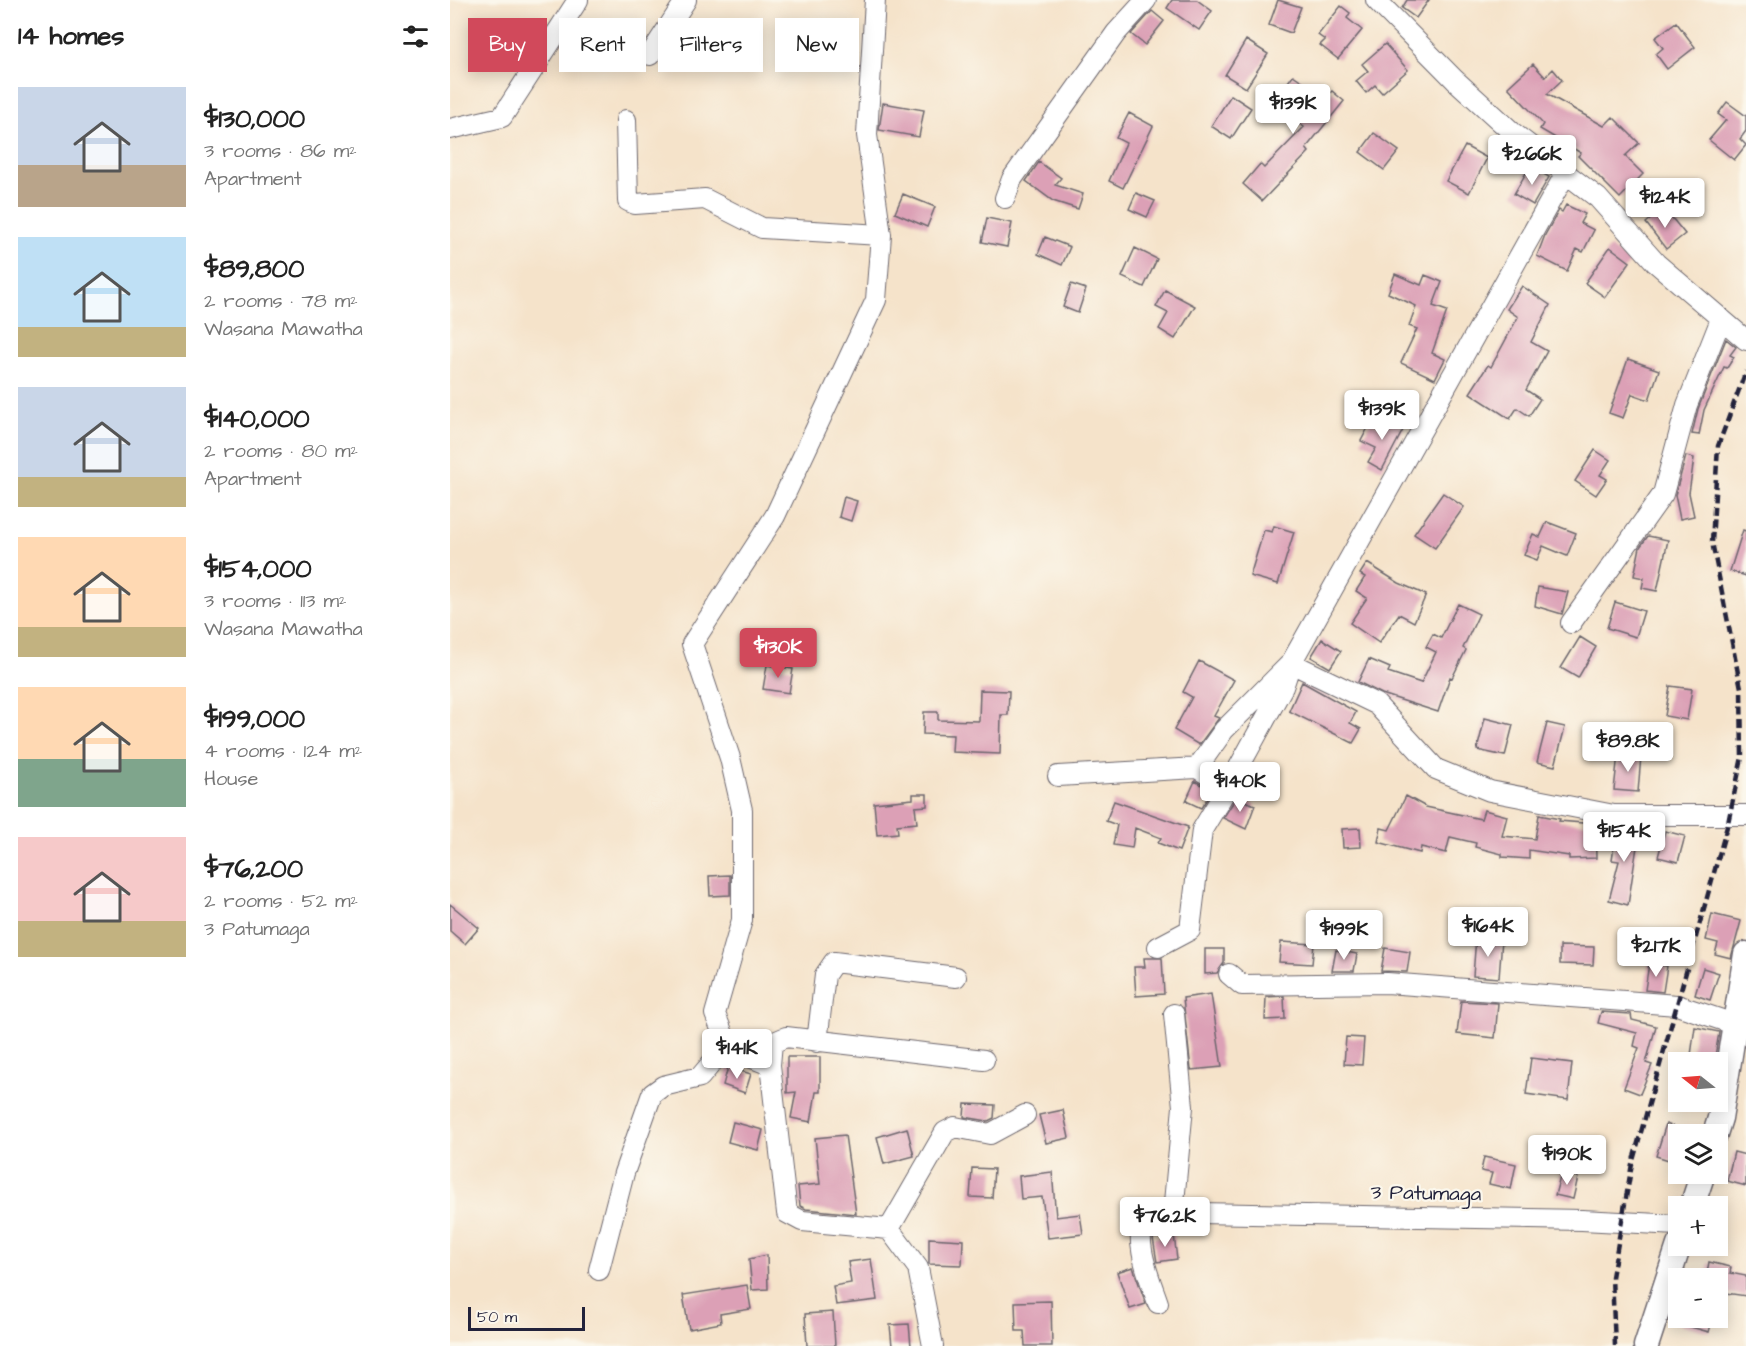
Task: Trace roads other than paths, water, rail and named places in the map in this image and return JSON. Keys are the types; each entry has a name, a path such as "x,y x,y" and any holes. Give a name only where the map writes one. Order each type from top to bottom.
{"street":[{"path":"450,129 502,117 578,0"},
{"path":"650,55 686,0"},
{"path":"770,1065 729,1049 716,1014 742,920 742,810 730,759 692,644 775,516 876,300 881,235 867,135 875,0"},
{"path":"1005,198 1012,179 1109,42 1146,0"},
{"path":"1376,0 1471,95 1512,132 1598,198 1656,263 1746,340"},
{"path":"626,120 628,201 635,204 705,199 762,228 881,235"},
{"path":"1158,947 1190,930 1202,830 1228,788 1283,687 1291,663 1566,173"},
{"path":"1571,623 1663,494 1687,405 1720,319"},
{"path":"1197,768 1224,730 1291,663"},
{"path":"1291,663 1376,704 1436,769 1490,791 1614,815 1746,815"},
{"path":"1058,776 1197,768 1228,788"},
{"path":"1718,1124 1746,954"},
{"path":"817,1042 825,975 834,962 956,977"},
{"path":"1229,974 1242,985 1387,983 1677,1005 1734,1024"},
{"path":"1173,1213 1183,1107 1174,1014"},
{"path":"933,1346 918,1268 889,1229 802,1221 787,1213 770,1065 772,1043 786,1037 984,1060"},
{"path":"598,1270 624,1173 652,1094 663,1086 700,1077 726,1046"},
{"path":"889,1229 945,1132 955,1127 990,1134 1025,1115"},
{"name":"3 Patumaga","path":"1158,1303 1142,1253 1139,1225 1144,1212 1582,1220 1668,1224"},
{"path":"1646,1346 1675,1256"}],"railway":[{"path":"1615,1346 1612,1277 1632,1164 1728,823 1742,757 1741,688 1712,542 1718,446 1746,371"}]}
